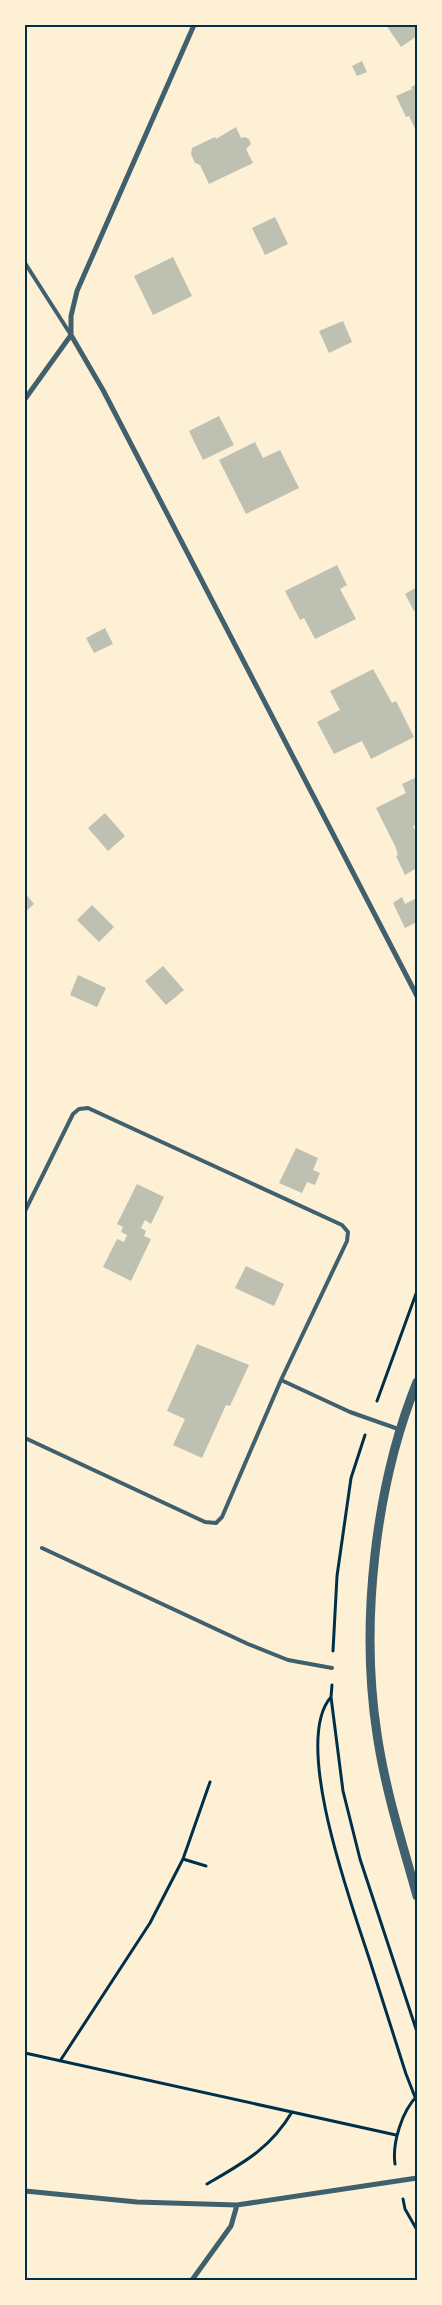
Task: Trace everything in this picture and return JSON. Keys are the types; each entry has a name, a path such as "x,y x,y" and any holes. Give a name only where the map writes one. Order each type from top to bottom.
{"street":[{"path":"194,25 77,291 71,316 71,335 103,390 417,996"},
{"path":"25,399 71,335"},
{"path":"417,1382 401,1430 375,1549 371,1605 371,1674 374,1717 384,1774 417,1896"},
{"path":"25,2191 146,2202 237,2205 417,2178"},
{"path":"192,2280 231,2226 237,2205"}],"lane":[{"path":"25,263 71,335"},
{"path":"25,1211 73,1114 79,1109 88,1108 342,1225 348,1232 347,1241 282,1380 222,1517 216,1523 205,1522 25,1438"},
{"path":"282,1380 370,1419 401,1430"},
{"path":"42,1548 248,1644 288,1660 332,1668"}],"path":[{"path":"417,1292 370,1419 351,1478 337,1576 331,1697 343,1791 360,1859 417,2032"},
{"path":"331,1697 324,1704 320,1721 318,1761 333,1846 406,2074 416,2096 396,2135 393,2151 405,2209 417,2230"},
{"path":"60,2061 150,1923 183,1859 210,1782"},
{"path":"183,1859 206,1866"},
{"path":"25,2053 396,2135"},
{"path":"204,2186 249,2160 266,2147 283,2128 292,2112"}],"building":[{"path":"386,25 417,25 417,36 401,47"},
{"path":"362,61 367,72 357,76 352,66"},
{"path":"417,84 417,133 409,116 406,117 396,96 412,89 411,87"},
{"path":"236,127 241,138 249,139 251,144 246,149 253,163 209,184 200,165 195,163 191,154 192,148 215,137 216,139"},
{"path":"275,217 288,244 265,255 252,228"},
{"path":"173,257 192,296 153,315 134,276"},
{"path":"343,321 352,342 329,353 319,331"},
{"path":"219,416 234,445 203,460 189,431"},
{"path":"255,442 263,458 280,450 299,488 246,514 219,460"},
{"path":"337,565 347,585 340,589 356,619 315,639 304,618 300,620 285,591"},
{"path":"417,587 417,610 414,611 405,594"},
{"path":"105,628 113,644 94,653 86,638"},
{"path":"373,669 392,703 396,701 414,737 371,759 362,741 334,754 317,722 340,710 330,691"},
{"path":"417,777 417,824 413,826 417,835 417,868 405,875 396,856 398,855 395,846 376,808 406,793 402,784"},
{"path":"105,813 125,836 108,851 88,828"},
{"path":"25,893 34,904 25,912"},
{"path":"402,897 405,904 417,898 417,922 405,928 393,903"},
{"path":"92,905 114,927 99,942 77,920"},
{"path":"163,966 184,990 166,1005 145,981"},
{"path":"78,975 106,988 97,1007 70,995"},
{"path":"296,1148 318,1158 313,1170 320,1173 315,1185 307,1182 302,1193 279,1183"},
{"path":"137,1184 164,1197 151,1224 145,1220 141,1228 146,1231 144,1236 151,1239 131,1281 103,1267 117,1239 124,1242 127,1235 121,1232 123,1227 117,1224"},
{"path":"246,1266 284,1284 274,1306 235,1288"},
{"path":"197,1344 249,1365 230,1406 226,1405 202,1458 173,1445 185,1419 167,1411"}]}
